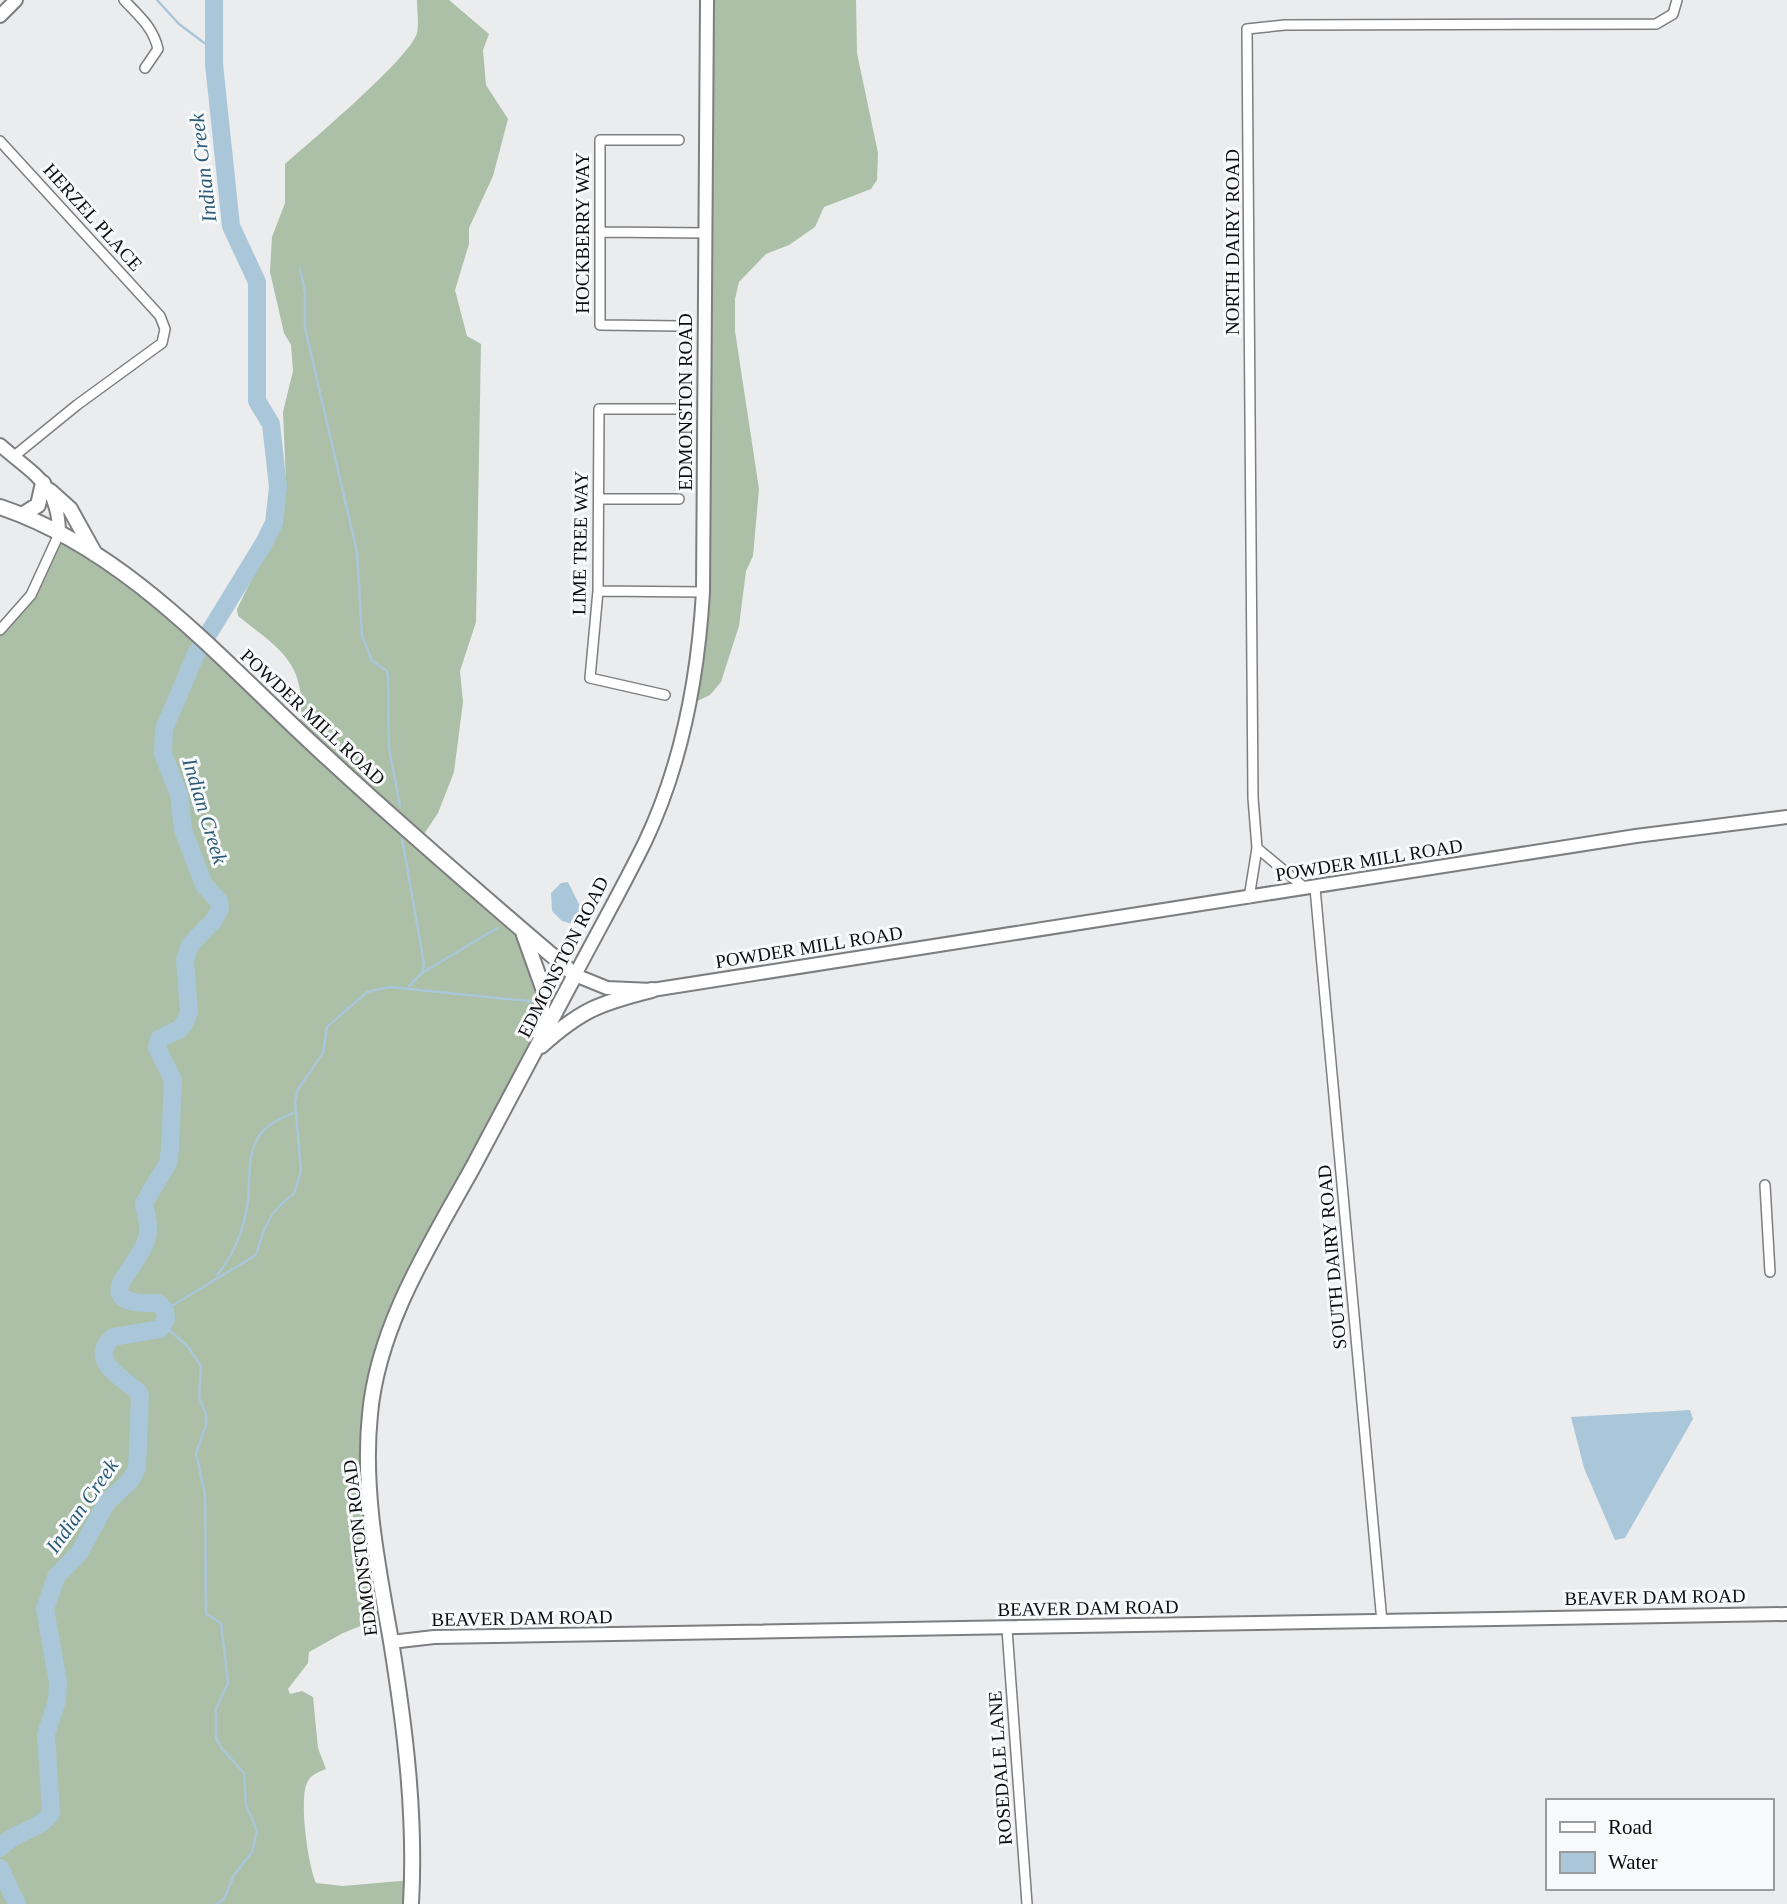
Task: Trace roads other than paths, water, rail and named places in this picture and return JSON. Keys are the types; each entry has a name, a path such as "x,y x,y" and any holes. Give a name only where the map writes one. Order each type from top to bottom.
{"main road":[{"path":"0,16 16,0"},
{"name":"EDMONSTON ROAD","path":"411,1904 411,1787 369,1492 368,1431 377,1374 395,1320 413,1279 645,841 671,774 691,701 703,592 707,0"},
{"path":"0,445 70,509 95,555"},
{"path":"22,515 38,505 46,487"},
{"path":"46,487 58,505 59,534"},
{"name":"POWDER MILL ROAD","path":"0,507 59,534 95,555 151,595 343,772 522,930 575,975 607,988 652,990 1311,889 1636,836 1787,817"},
{"path":"522,930 542,976 544,991 545,1003 535,1051"},
{"path":"535,1051 576,1016 602,1003 652,990"},
{"name":"BEAVER DAM ROAD","path":"391,1642 434,1637 1787,1614"}],"street":[{"path":"124,0 153,30 156,39 158,49 145,68"},
{"name":"NORTH DAIRY ROAD","path":"1249,898 1256,848 1253,798 1248,29 1285,25 1656,24 1673,14 1677,0"},
{"name":"HOCKBERRY WAY","path":"679,140 600,140 600,325 680,326"},
{"name":"HERZEL PLACE","path":"0,141 160,316 165,329 162,343 77,405 13,457"},
{"path":"600,232 706,233"},
{"name":"LIME TREE WAY","path":"665,695 590,678 598,591 599,409 679,409"},
{"path":"599,499 679,499"},
{"path":"0,630 31,595 59,534"},
{"path":"598,591 703,592"},
{"path":"1256,848 1311,889"},
{"name":"SOUTH DAIRY ROAD","path":"1311,889 1382,1622"},
{"path":"1765,1185 1770,1272"},
{"name":"ROSEDALE LANE","path":"1007,1629 1027,1904"}],"water":[{"path":"568,882 581,908 589,910 577,925 562,921 552,911 551,893 561,883"},
{"path":"1690,1410 1693,1419 1625,1538 1615,1540 1584,1468 1571,1417"}],"waterway":[{"path":"157,0 179,24 215,51"},
{"name":"Indian Creek","path":"0,1848 12,1838 40,1824 51,1813 46,1734 57,1701 58,1682 45,1609 56,1577 79,1553 107,1502 131,1480 137,1468 140,1394 106,1362 106,1346 113,1337 160,1329 166,1319 165,1310 158,1303 136,1302 124,1298 119,1292 147,1236 148,1222 144,1203 168,1163 173,1080 157,1048 159,1039 180,1029 185,1022 189,1012 185,960 190,945 214,920 220,909 219,901 204,885 183,830 179,795 163,754 164,729 196,654 274,523 278,487 271,424 257,401 257,282 231,226 214,64 214,0"},
{"path":"300,269 305,292 305,328 357,552 362,636 372,661 387,671 388,676 389,748 400,806"},
{"path":"402,839 424,963 422,973 409,986"},
{"path":"422,973 497,928"},
{"path":"165,1310 256,1255 273,1213 294,1194 301,1171 295,1101 298,1089 323,1053 327,1027 367,992 390,987 538,1002"},
{"path":"217,1275 238,1240 244,1220 250,1162 255,1144 269,1126 295,1112"},
{"path":"164,1325 188,1347 201,1366 199,1397 206,1415 206,1425 196,1453 205,1495 206,1614 221,1623 228,1683 216,1709 216,1738 222,1749 244,1773 246,1805 257,1831 252,1852 234,1875 224,1899 217,1904"},
{"name":"Indian Creek","path":"0,1868 17,1904"}]}
